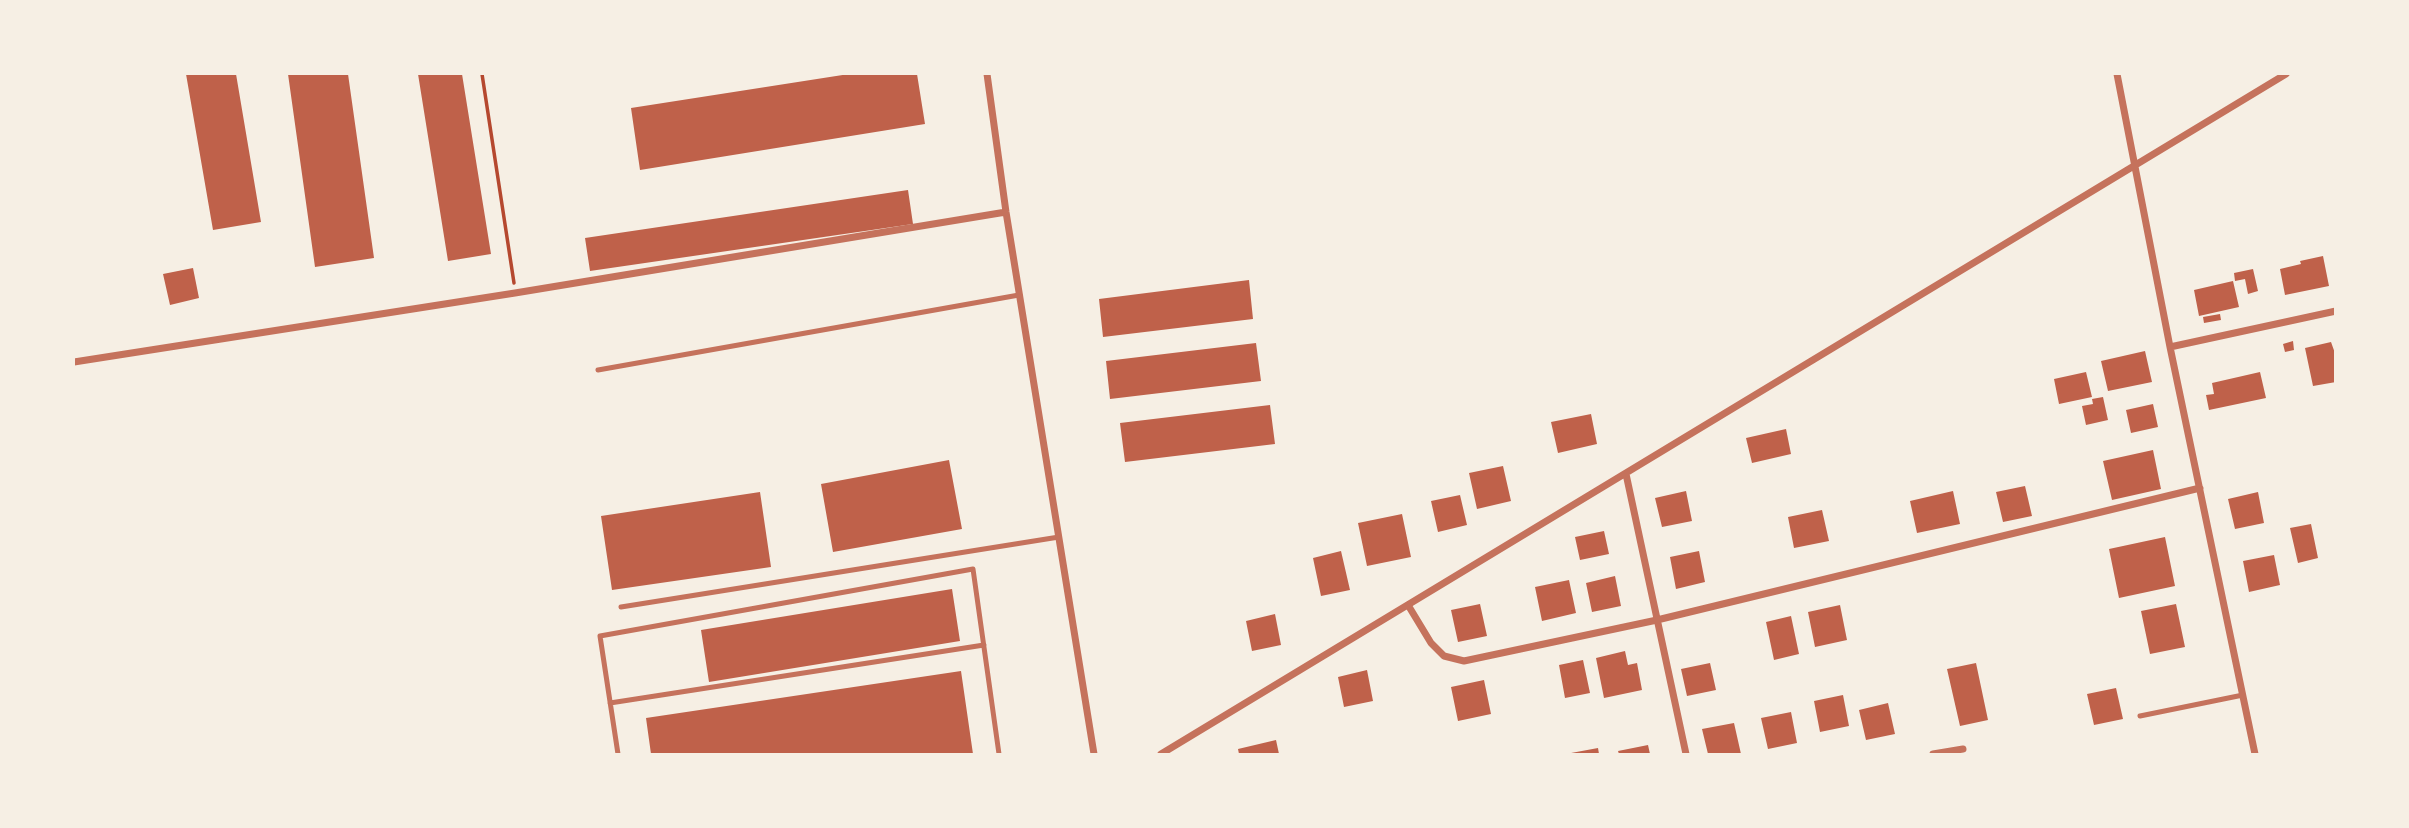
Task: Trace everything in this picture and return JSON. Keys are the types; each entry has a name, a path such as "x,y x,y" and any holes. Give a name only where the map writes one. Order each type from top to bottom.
{"street":[{"path":"987,74 1019,295 1094,754"},
{"path":"2117,74 2170,347 2255,754"},
{"path":"1161,754 2286,74"},
{"path":"74,362 1006,212"},
{"path":"2170,347 2336,311"},
{"path":"1626,474 1686,754"},
{"path":"1408,605 1431,643 1444,656 1464,661 1657,620 2200,488"},
{"path":"1933,754 1963,749"}],"lane":[{"path":"598,370 1019,295"},
{"path":"621,607 1059,537"},
{"path":"618,754 600,636 973,569 999,754"},
{"path":"610,703 984,645"},
{"path":"2140,716 2243,695"}],"path":[{"path":"482,74 515,293"}],"building":[{"path":"186,74 236,74 261,222 213,230"},
{"path":"288,74 348,74 374,258 315,267"},
{"path":"418,74 462,74 491,254 448,261"},
{"path":"849,74 917,74 925,124 640,170 631,108"},
{"path":"908,190 913,224 590,271 585,238"},
{"path":"2323,256 2329,286 2285,295 2280,269"},
{"path":"193,268 199,298 170,305 163,274"},
{"path":"2253,269 2258,291 2248,294 2245,279 2235,281 2234,273"},
{"path":"1249,280 1253,319 1103,337 1099,299"},
{"path":"2233,281 2239,307 2199,316 2194,290"},
{"path":"2220,314 2221,320 2204,323 2203,317"},
{"path":"2293,341 2294,350 2285,352 2283,344"},
{"path":"2331,342 2336,356 2336,382 2313,386 2305,348"},
{"path":"1256,343 1261,381 1110,399 1106,361"},
{"path":"2145,351 2152,382 2108,391 2101,361"},
{"path":"2086,372 2092,397 2059,404 2054,379"},
{"path":"2260,372 2266,398 2209,410 2206,395 2214,394 2212,383"},
{"path":"2103,397 2108,420 2086,425 2082,406 2093,404 2092,399"},
{"path":"2153,404 2158,427 2131,433 2126,410"},
{"path":"1270,405 1275,444 1125,462 1120,423"},
{"path":"1591,414 1597,444 1558,453 1551,422"},
{"path":"1786,429 1791,454 1752,463 1746,438"},
{"path":"2153,450 2161,489 2112,500 2103,461"},
{"path":"949,460 962,529 833,552 821,484"},
{"path":"1503,466 1511,501 1477,509 1469,473"},
{"path":"2025,486 2032,516 2003,522 1996,492"},
{"path":"1686,491 1692,521 1662,527 1655,498"},
{"path":"1953,491 1960,524 1917,533 1910,501"},
{"path":"760,492 771,567 612,590 601,516"},
{"path":"2258,492 2264,523 2235,529 2228,499"},
{"path":"1460,495 1467,525 1438,532 1431,501"},
{"path":"1822,510 1829,541 1794,548 1788,517"},
{"path":"1402,514 1411,557 1367,566 1358,523"},
{"path":"2311,524 2318,558 2298,563 2290,528"},
{"path":"1604,531 1609,554 1580,560 1575,537"},
{"path":"2165,537 2175,586 2119,598 2109,549"},
{"path":"1341,551 1350,590 1321,596 1313,558"},
{"path":"1699,551 1705,582 1676,589 1670,557"},
{"path":"2274,555 2280,585 2249,592 2243,561"},
{"path":"1615,576 1621,606 1592,612 1586,583"},
{"path":"1569,580 1576,613 1542,621 1535,587"},
{"path":"952,589 960,641 709,682 701,630"},
{"path":"1480,604 1487,636 1458,642 1451,610"},
{"path":"2176,604 2185,647 2150,654 2141,611"},
{"path":"1840,605 1847,640 1815,647 1808,612"},
{"path":"1275,614 1281,645 1252,651 1246,621"},
{"path":"1791,616 1799,654 1774,660 1766,622"},
{"path":"1625,651 1628,665 1637,663 1642,690 1604,698 1596,658"},
{"path":"1583,660 1590,693 1565,698 1559,665"},
{"path":"1710,663 1716,690 1687,696 1681,669"},
{"path":"1976,663 1988,720 1960,726 1947,669"},
{"path":"1367,670 1373,701 1344,707 1338,677"},
{"path":"961,671 973,754 651,754 646,718"},
{"path":"1484,680 1491,714 1458,721 1451,687"},
{"path":"2116,688 2123,719 2094,725 2087,694"},
{"path":"1843,695 1849,726 1820,732 1814,701"},
{"path":"1888,703 1895,734 1866,740 1859,710"},
{"path":"1791,712 1797,743 1768,749 1761,718"},
{"path":"1734,723 1741,754 1708,754 1702,729"},
{"path":"1276,740 1279,754 1239,754 1238,749"},
{"path":"1648,745 1650,754 1619,754 1618,751"},
{"path":"1598,748 1599,754 1571,754 1571,753"}]}
